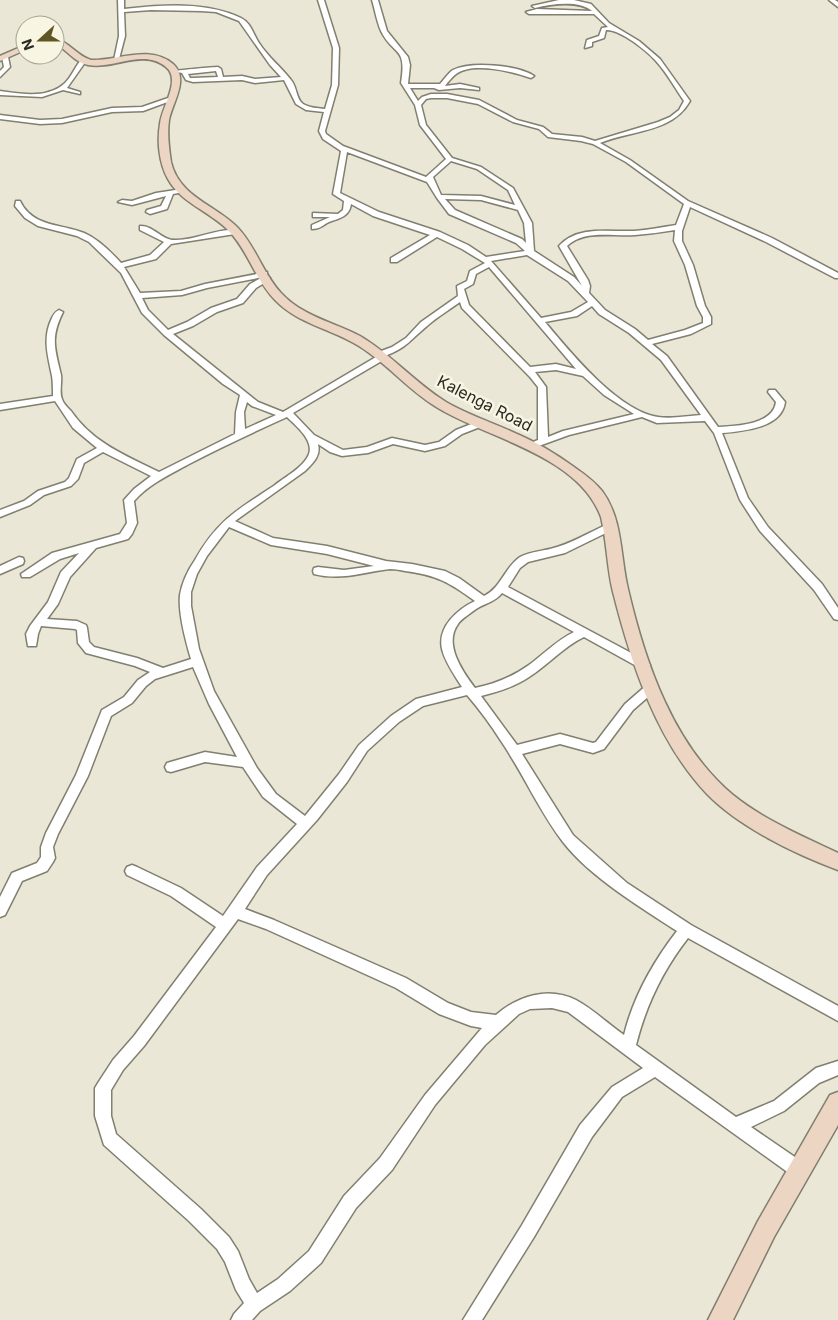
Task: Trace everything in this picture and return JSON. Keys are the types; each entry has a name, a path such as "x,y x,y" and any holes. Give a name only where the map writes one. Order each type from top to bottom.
{"main road":[{"path":"65,45 83,61 98,63 147,56 159,59 179,71"},
{"path":"3,58 15,52"},
{"name":"Kalenga Road","path":"179,71 165,118 163,141 168,168 176,193 235,232 243,240 281,300 301,314 354,338 444,406 482,423 538,444 581,478 596,493 607,510 620,591 644,665 664,716 681,745 714,790 741,811 769,828 838,862"},
{"path":"720,1320 766,1229 838,1102"}],"street":[{"path":"116,59 122,36 121,0"},
{"path":"321,0 336,48 335,85 322,135 343,148 430,180"},
{"path":"375,0 384,31 405,56 407,65 403,81 416,102 423,124 450,159 474,165 497,178 511,189 528,223 529,252"},
{"path":"531,5 542,6 567,0 585,3 614,28 637,42 658,60 687,101 685,108 679,114 638,131 608,137 595,143"},
{"path":"832,0 838,5"},
{"path":"121,10 151,8 200,9 217,11 234,17 247,26 256,43 292,85 296,100 300,106 308,109 329,111"},
{"path":"530,12 595,12"},
{"path":"587,47 590,46 590,41 602,37 604,29 614,28"},
{"path":"0,75 7,67 3,58"},
{"path":"0,93 35,96 62,88 69,82 76,68 83,61"},
{"path":"416,102 440,87 453,72 464,68 515,69 531,76"},
{"path":"179,71 218,69 221,80"},
{"path":"179,71 190,80 242,78 255,81 285,78"},
{"path":"405,86 463,86 477,89"},
{"path":"62,88 78,93"},
{"path":"416,102 425,97 432,96 450,96 461,100 479,102 514,121 541,128 550,136 582,139 595,143 628,161 688,203 769,240 838,276"},
{"path":"0,117 40,122 62,121 112,110 143,109 171,99"},
{"path":"343,148 336,192 339,197 399,222 437,234 465,247 487,262 587,374 607,393 641,415 656,420 707,418"},
{"path":"450,159 430,175 430,180 439,197 452,212 519,241 529,252 571,279 602,312 664,358 716,430 730,459 743,498 764,529 818,587 838,616"},
{"path":"122,202 132,203 156,195 176,193"},
{"path":"150,212 164,207 176,193"},
{"path":"439,197 481,198 520,208"},
{"path":"315,227 324,222 335,220 342,215 348,210 348,201"},
{"path":"18,202 19,206 35,222 86,236 119,266 127,276 145,311 167,332 244,395 264,408 286,414 313,443 314,452 304,467 228,522 202,556 185,594 189,633 196,662 214,707 254,776 268,794 306,824"},
{"path":"646,343 701,328 708,321 678,241 678,231 688,203"},
{"path":"316,216 342,215"},
{"path":"586,294 586,286 565,253 563,246 567,242 580,235 632,233 680,227"},
{"path":"143,228 169,242 183,242 235,232"},
{"path":"394,260 437,234"},
{"path":"119,266 153,257 169,242"},
{"path":"529,252 487,262 473,273 470,282 460,288 461,298 472,313 528,370 542,387 538,444 566,433 641,415"},
{"path":"550,266 572,263"},
{"path":"137,296 182,293 205,286 265,276"},
{"path":"167,332 190,324 214,310 240,301 265,276"},
{"path":"26,574 56,556 124,537 129,532 133,522 129,500 137,490 159,476 286,414 409,340 424,324 461,298"},
{"path":"540,321 574,314 593,302"},
{"path":"59,312 51,328 50,337 52,359 57,378 57,398 76,426 103,448 159,476"},
{"path":"528,370 556,367 587,374"},
{"path":"716,430 756,425 767,421 780,409 781,402 772,392"},
{"path":"240,436 240,412 244,395"},
{"path":"0,407 57,398"},
{"path":"309,437 342,453 368,450 398,440 425,448 442,444 459,432 482,423"},
{"path":"0,514 27,503 46,491 68,484 73,479 80,461 103,448"},
{"path":"228,522 271,541 327,550 390,566 441,574 455,581 483,601"},
{"path":"610,527 561,550 525,559 516,566 494,596 461,614 453,622 447,647 471,692 506,738 549,811 568,839 594,864 622,887 686,930 838,1014"},
{"path":"32,643 32,634 53,604 65,575 92,546"},
{"path":"0,570 19,562"},
{"path":"318,571 342,574 390,566"},
{"path":"501,588 644,665"},
{"path":"39,622 77,625 82,628 84,643 90,650 137,662 161,672"},
{"path":"254,1305 223,1242 110,1139 106,1132 102,1106 106,1082 225,926 262,871 306,824 343,778 364,748 394,719 420,702 503,685 517,679 570,638 583,633"},
{"path":"0,911 17,878 42,867 48,858 47,846 52,833 82,776 106,713 128,700 142,683 161,672 196,662"},
{"path":"513,751 560,739 593,748 600,746 629,707 652,687"},
{"path":"171,767 205,757 247,763"},
{"path":"132,870 182,896 225,926"},
{"path":"235,912 268,924 401,983 444,1008 471,1019 498,1023"},
{"path":"628,1047 639,1007 676,943 686,930"},
{"path":"240,1320 254,1305 284,1285 315,1257 350,1202 386,1164 400,1140 457,1066 498,1023 514,1009 529,1002 552,1001 572,1006 799,1170"},
{"path":"472,1320 528,1231 586,1130 617,1092 657,1068"},
{"path":"736,1125 776,1108 812,1079 824,1072 838,1068"}]}
